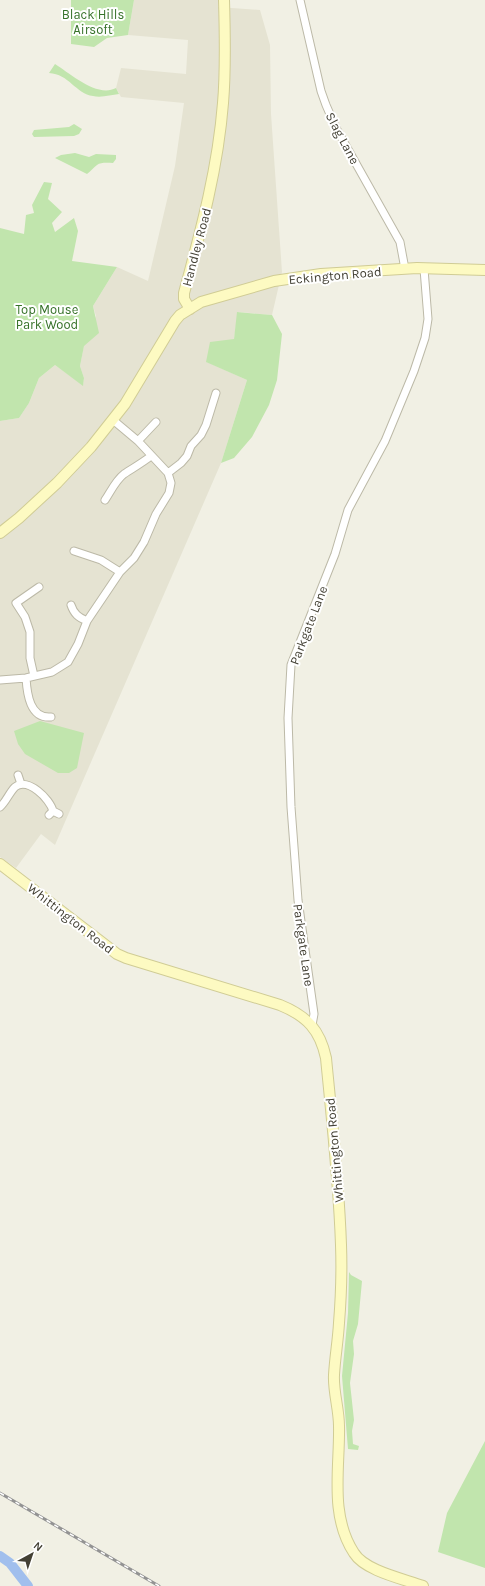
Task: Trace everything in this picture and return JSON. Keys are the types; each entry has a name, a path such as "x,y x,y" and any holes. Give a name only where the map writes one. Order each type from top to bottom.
{"street":[{"name":"Slag Lane","path":"300,0 321,91 326,105 336,128 400,242 405,269"},
{"name":"Handley Road","path":"190,309 186,305 184,293 209,201 224,102 224,5"},
{"name":"Eckington Road","path":"190,309 202,302 274,281 321,274 405,269 485,270"},
{"name":"Parkgate Lane","path":"312,1025 314,1014 298,900 292,807 288,718 291,665 335,554 348,510 385,441 414,371 425,338 428,319 424,269"},
{"path":"0,533 19,518 57,483 91,447 113,420 149,366 170,328 180,315 190,309"},
{"path":"168,474 187,456 191,446 201,434 206,425 216,393"},
{"path":"0,680 26,678 52,672 68,662 78,644 87,621 120,572 134,558 144,542 156,514 169,493 171,483 168,474 138,441 113,420"},
{"path":"138,441 156,422"},
{"path":"106,500 116,482 124,474 134,469 151,456"},
{"path":"74,551 101,560 120,572"},
{"path":"34,676 30,658 30,632 25,617 16,603 39,587"},
{"path":"71,605 74,613 87,621"},
{"path":"26,678 27,692 30,703 39,716 44,718 51,716"},
{"path":"18,775 21,784"},
{"path":"0,807 14,788 21,784 29,786 42,794 51,804 54,813"},
{"name":"Whittington Road","path":"0,864 117,954 182,976 280,1005 299,1015 312,1025 323,1046 326,1058 338,1181 341,1246 339,1323 334,1376 339,1425 337,1493 341,1521 348,1544 360,1560 372,1568 423,1586"}],"shaded area":[{"path":"134,0 218,0 218,7 260,10 270,45 271,114 282,272 272,315 238,312 234,339 207,362 247,380 221,463 55,845 41,834 16,868 0,857 0,421 19,418 29,403 39,378 55,365 83,385 84,378 80,366 84,345 96,316 93,306 117,267 148,281 175,166 184,103 121,97 116,88 121,68 186,74 188,40 128,35"}],"green space":[{"name":"Black Hills Airsoft","path":"71,0 134,0 128,35 107,38 94,47 71,44"},
{"path":"55,64 84,84 101,90 116,88 119,94 99,97 82,92 62,77 49,73"},
{"path":"74,124 82,129 79,134 74,136 34,137 32,134 34,130 69,127"},
{"path":"75,153 89,157 96,154 116,155 116,159 113,163 99,164 87,174 55,158 61,155"},
{"name":"Top Mouse Park Wood","path":"44,182 52,183 48,199 62,212 52,223 55,232 74,218 78,231 72,261 117,267 93,306 99,333 84,346 80,366 84,378 83,386 55,365 39,378 29,403 19,418 0,421 0,228 24,234 26,215 34,213 32,205"},
{"path":"237,312 272,315 282,334 277,380 269,405 252,437 234,458 221,463 247,380 206,362 210,342 234,339"},
{"path":"40,721 84,733 77,768 69,773 58,773 25,754 18,744 14,731"},
{"path":"349,1272 351,1275 362,1281 358,1324 353,1341 354,1354 350,1383 354,1420 352,1431 353,1444 359,1446 358,1450 348,1449 342,1376 348,1313"},
{"path":"485,1441 485,1568 438,1552 447,1513"}],"waterway":[{"path":"0,1556 10,1563 28,1586"}],"railway":[{"path":"0,1493 159,1586"}]}
